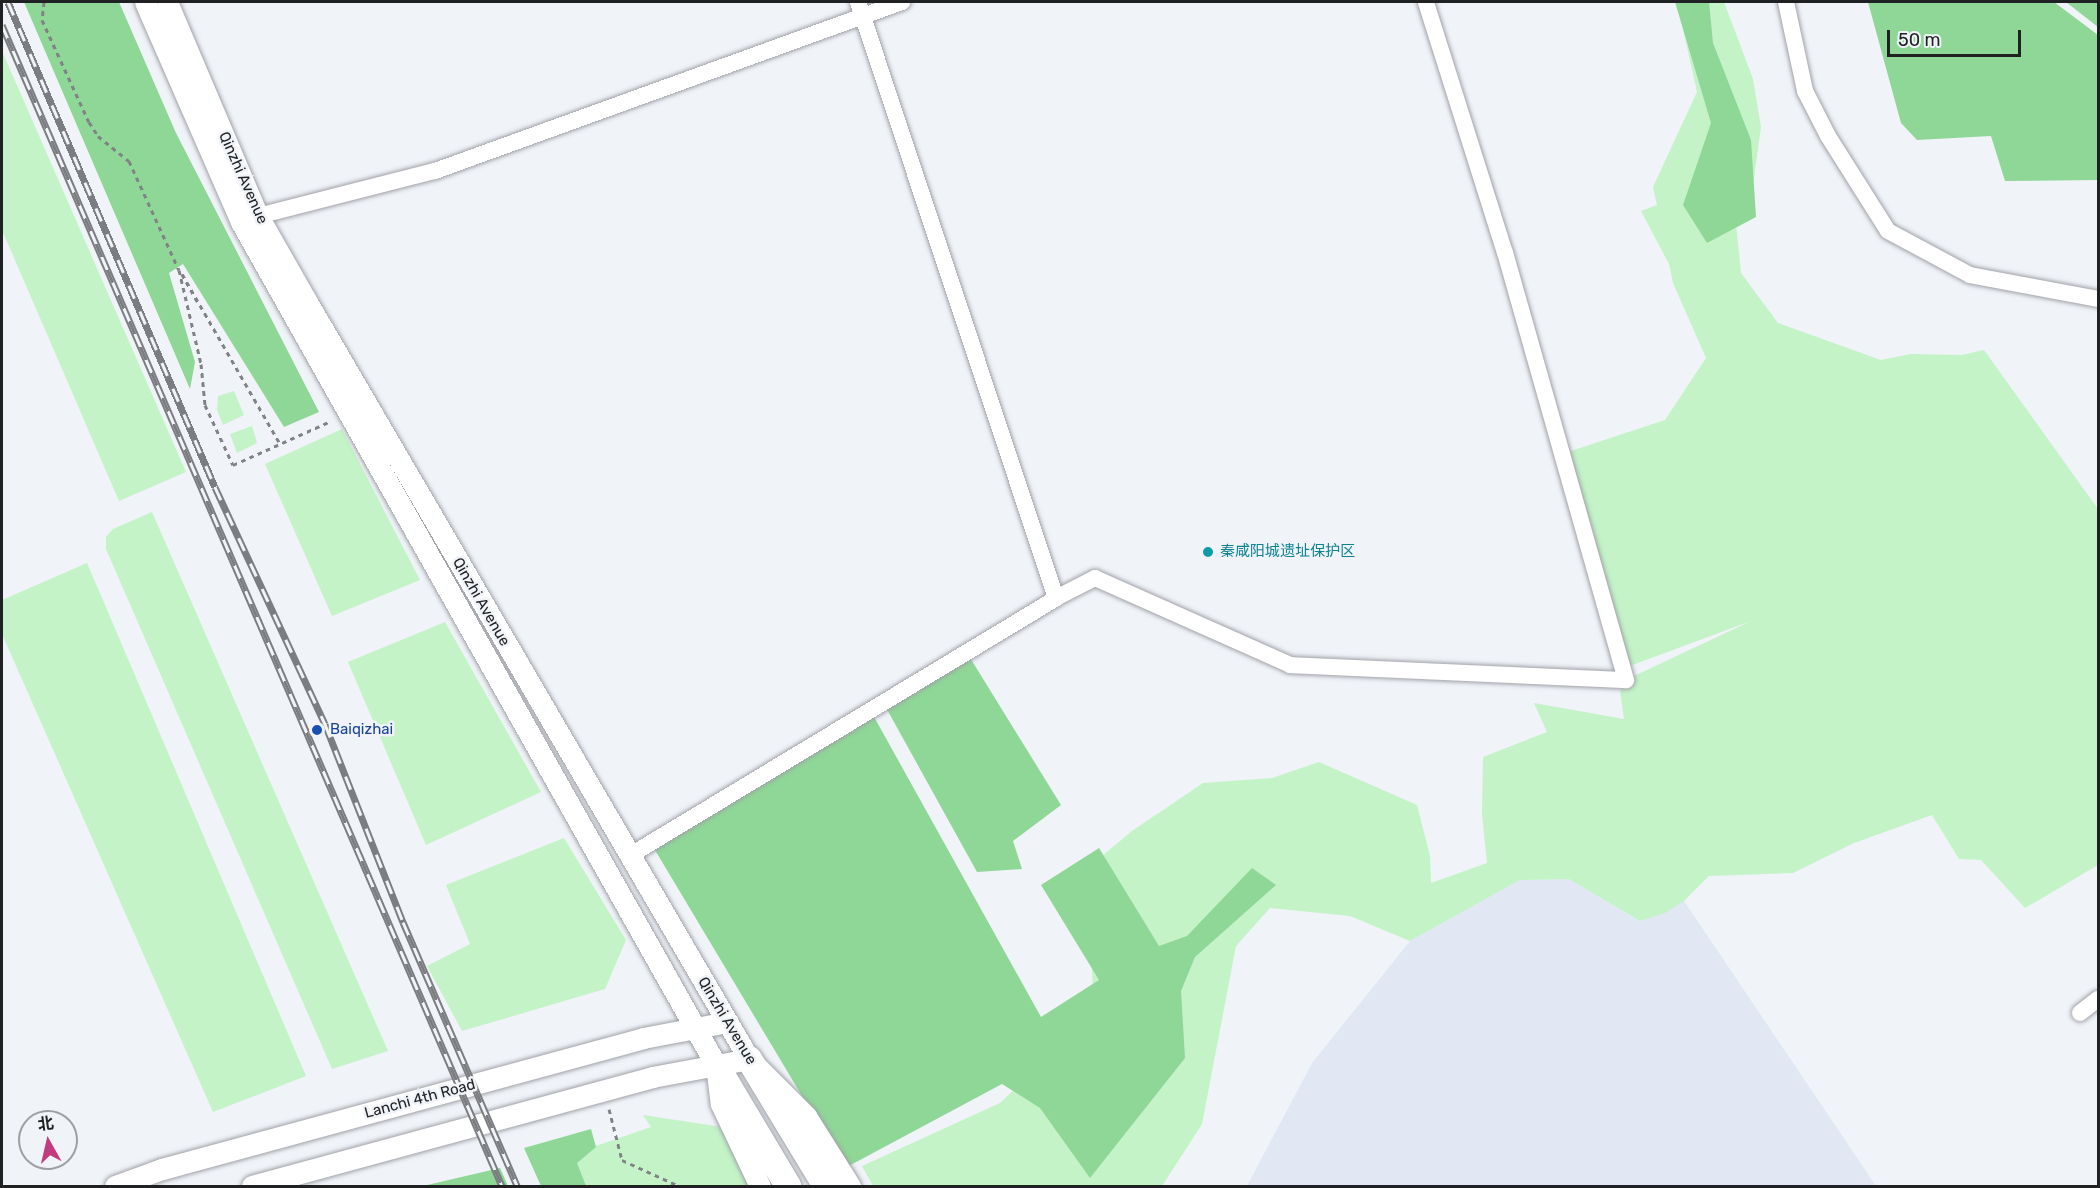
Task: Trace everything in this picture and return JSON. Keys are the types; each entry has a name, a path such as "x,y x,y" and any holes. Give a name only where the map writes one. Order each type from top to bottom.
{"main road":[{"name":"Qinzhi Avenue","path":"749,1059 826,1186"},
{"path":"716,1065 788,1186"}],"street":[{"name":"Qinzhi Avenue","path":"145,2 241,222 716,1065"},
{"name":"Qinzhi Avenue","path":"167,2 258,216 628,856 749,1059"},
{"path":"258,216 435,171 860,9 902,2"},
{"path":"628,856 1056,598 1095,578 1290,665 1626,680 1505,253 1426,2"},
{"path":"1786,2 1806,91 1828,136 1888,231 1970,275 2098,299"},
{"path":"860,9 1056,598"},
{"path":"2080,1013 2098,999"},
{"name":"Lanchi 4th Road","path":"115,1186 162,1169 643,1038 728,1022"},
{"path":"252,1186 604,1090 749,1059 806,1116 850,1186"},
{"path":"716,1065 721,1104 760,1186"}],"path":[{"path":"44,2 42,20 89,122 99,136 129,161 179,270 199,305"},
{"path":"179,270 201,364 205,405 233,465 348,413"},
{"path":"179,270 280,444"},
{"path":"604,1090 622,1160 679,1186"}],"shaded area":[{"path":"1569,879 1640,921 1684,901 1876,1186 1247,1186 1312,1063 1410,941 1520,880"}],"green space":[{"path":"24,2 119,2 176,133 319,412 284,427 183,264 169,273 195,362 190,389"},
{"path":"1675,2 1709,2 1713,43 1751,140 1756,217 1707,243 1683,205 1711,123"},
{"path":"1677,2 1724,2 1753,79 1761,127 1753,185 1736,224 1741,273 1778,323 1881,360 1911,354 1962,355 1984,350 2098,509 2098,865 2025,908 1981,860 1959,859 1932,815 1854,843 1793,873 1709,876 1684,901 1665,913 1640,921 1569,879 1520,880 1410,941 1350,916 1270,908 1236,946 1202,1124 1162,1186 873,1186 862,1166 1000,1103 1044,1061 1093,1002 1092,967 1054,896 1132,831 1203,783 1272,778 1319,762 1417,805 1430,856 1431,883 1487,863 1482,814 1483,757 1547,732 1534,703 1624,719 1620,691 1634,676 1751,621 1627,667 1565,453 1665,420 1706,358 1673,283 1669,264 1641,211 1657,205 1653,187 1697,92"},
{"path":"1868,2 2054,2 2098,35 2098,180 2005,181 1991,136 1917,140 1901,123"},
{"path":"2066,2 2098,2 2098,27"},
{"path":"2,51 186,472 119,501 2,230"},
{"path":"234,391 244,415 223,425 217,410 218,396"},
{"path":"252,426 257,443 237,453 230,434"},
{"path":"342,429 420,580 332,616 265,464"},
{"path":"152,512 388,1051 332,1069 106,549 106,537 113,529"},
{"path":"87,563 306,1076 213,1112 2,634 2,600"},
{"path":"445,622 541,792 426,845 348,662"},
{"path":"964,648 1061,805 1013,841 1022,869 977,872 884,704"},
{"path":"868,706 1041,1017 1099,980 1041,885 1099,848 1159,946 1187,936 1252,868 1276,885 1195,957 1181,991 1185,1058 1090,1178 1040,1108 1002,1084 845,1168 649,840"},
{"path":"564,838 626,940 605,989 462,1031 427,966 470,944 446,885"},
{"path":"643,1115 722,1127 754,1186 544,1186 535,1167 651,1127"},
{"path":"591,1129 596,1147 577,1163 586,1186 541,1186 524,1148"},
{"path":"500,1168 508,1186 423,1186"}],"railway":[{"path":"8,2 215,487 325,724 403,922 517,1186"},
{"path":"2,25 502,1186"}],"place":[{"name":"秦咸阳城遗址保护区","path":"1208,552"},
{"name":"Baiqizhai","path":"317,730"}]}
